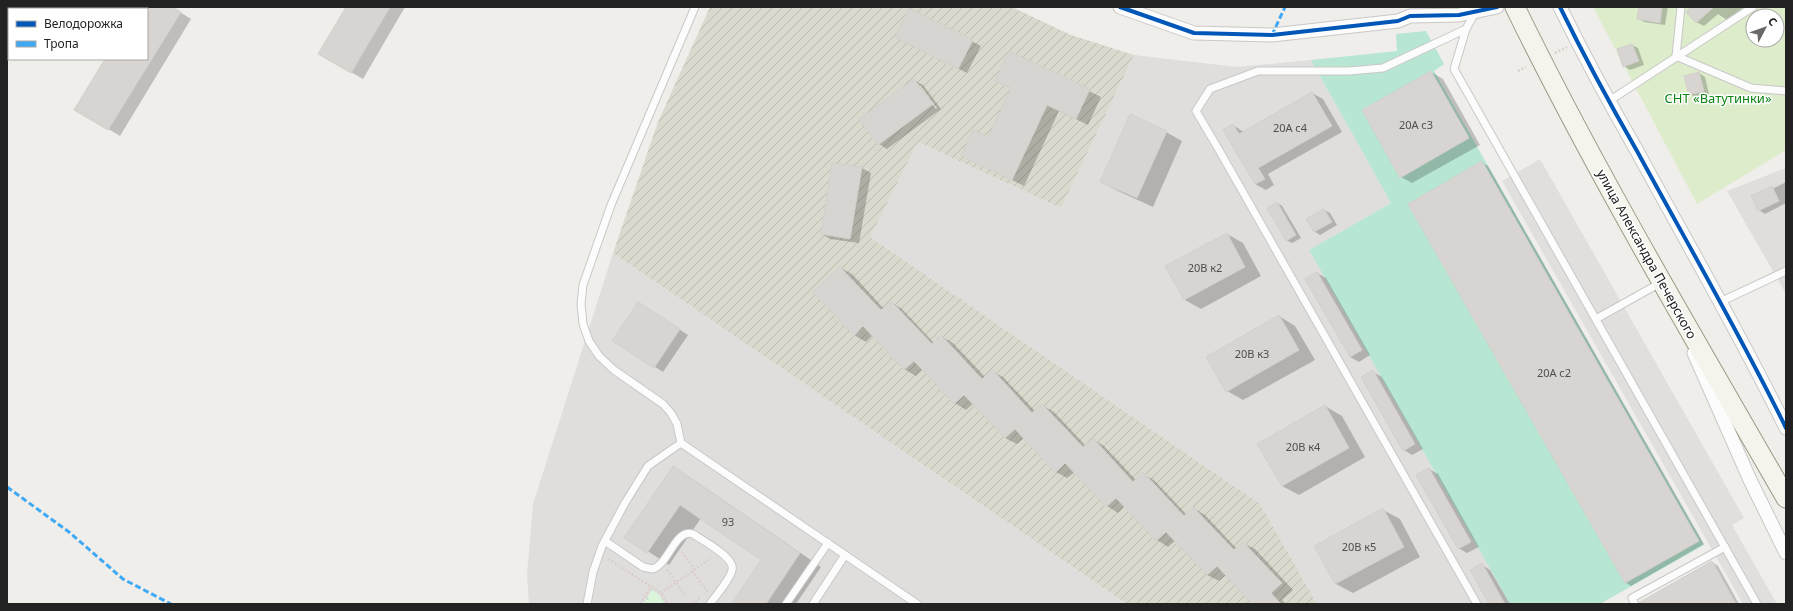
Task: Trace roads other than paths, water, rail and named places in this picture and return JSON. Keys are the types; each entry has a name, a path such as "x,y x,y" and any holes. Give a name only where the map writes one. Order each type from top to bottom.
{"main road":[{"name":"улица Александра Печерского","path":"1515,7 1566,109 1672,299 1786,498"}],"street":[{"path":"1120,7 1194,34 1272,35 1398,21 1410,16 1460,15 1497,7"},
{"path":"1560,7 1609,101 1756,367 1786,428"},
{"path":"1672,299 1712,397 1750,480 1786,553"}],"lane":[{"path":"695,7 611,205 583,285 580,304 583,324 589,341 599,356 614,370 663,404 671,413 677,424 681,443 917,604"},
{"path":"1676,56 1681,7"},
{"path":"1609,101 1753,7"},
{"path":"1476,11 1466,29 1454,69 1757,604"},
{"path":"1466,29 1383,68 1349,71 1258,71 1210,89 1196,111 1477,604"},
{"path":"1676,56 1751,88 1786,91"},
{"path":"1720,302 1786,270"},
{"path":"1596,319 1662,281"},
{"path":"587,604 593,572 600,553 625,503 648,466 681,443"},
{"path":"605,541 648,569 657,568 683,534 689,532 731,561 732,571 712,601"},
{"path":"786,604 828,543"},
{"path":"1635,604 1632,598 1725,546"},
{"path":"813,604 845,555"}],"park label":[{"name":"СНТ «Ватутинки»","path":"1718,98"}]}
